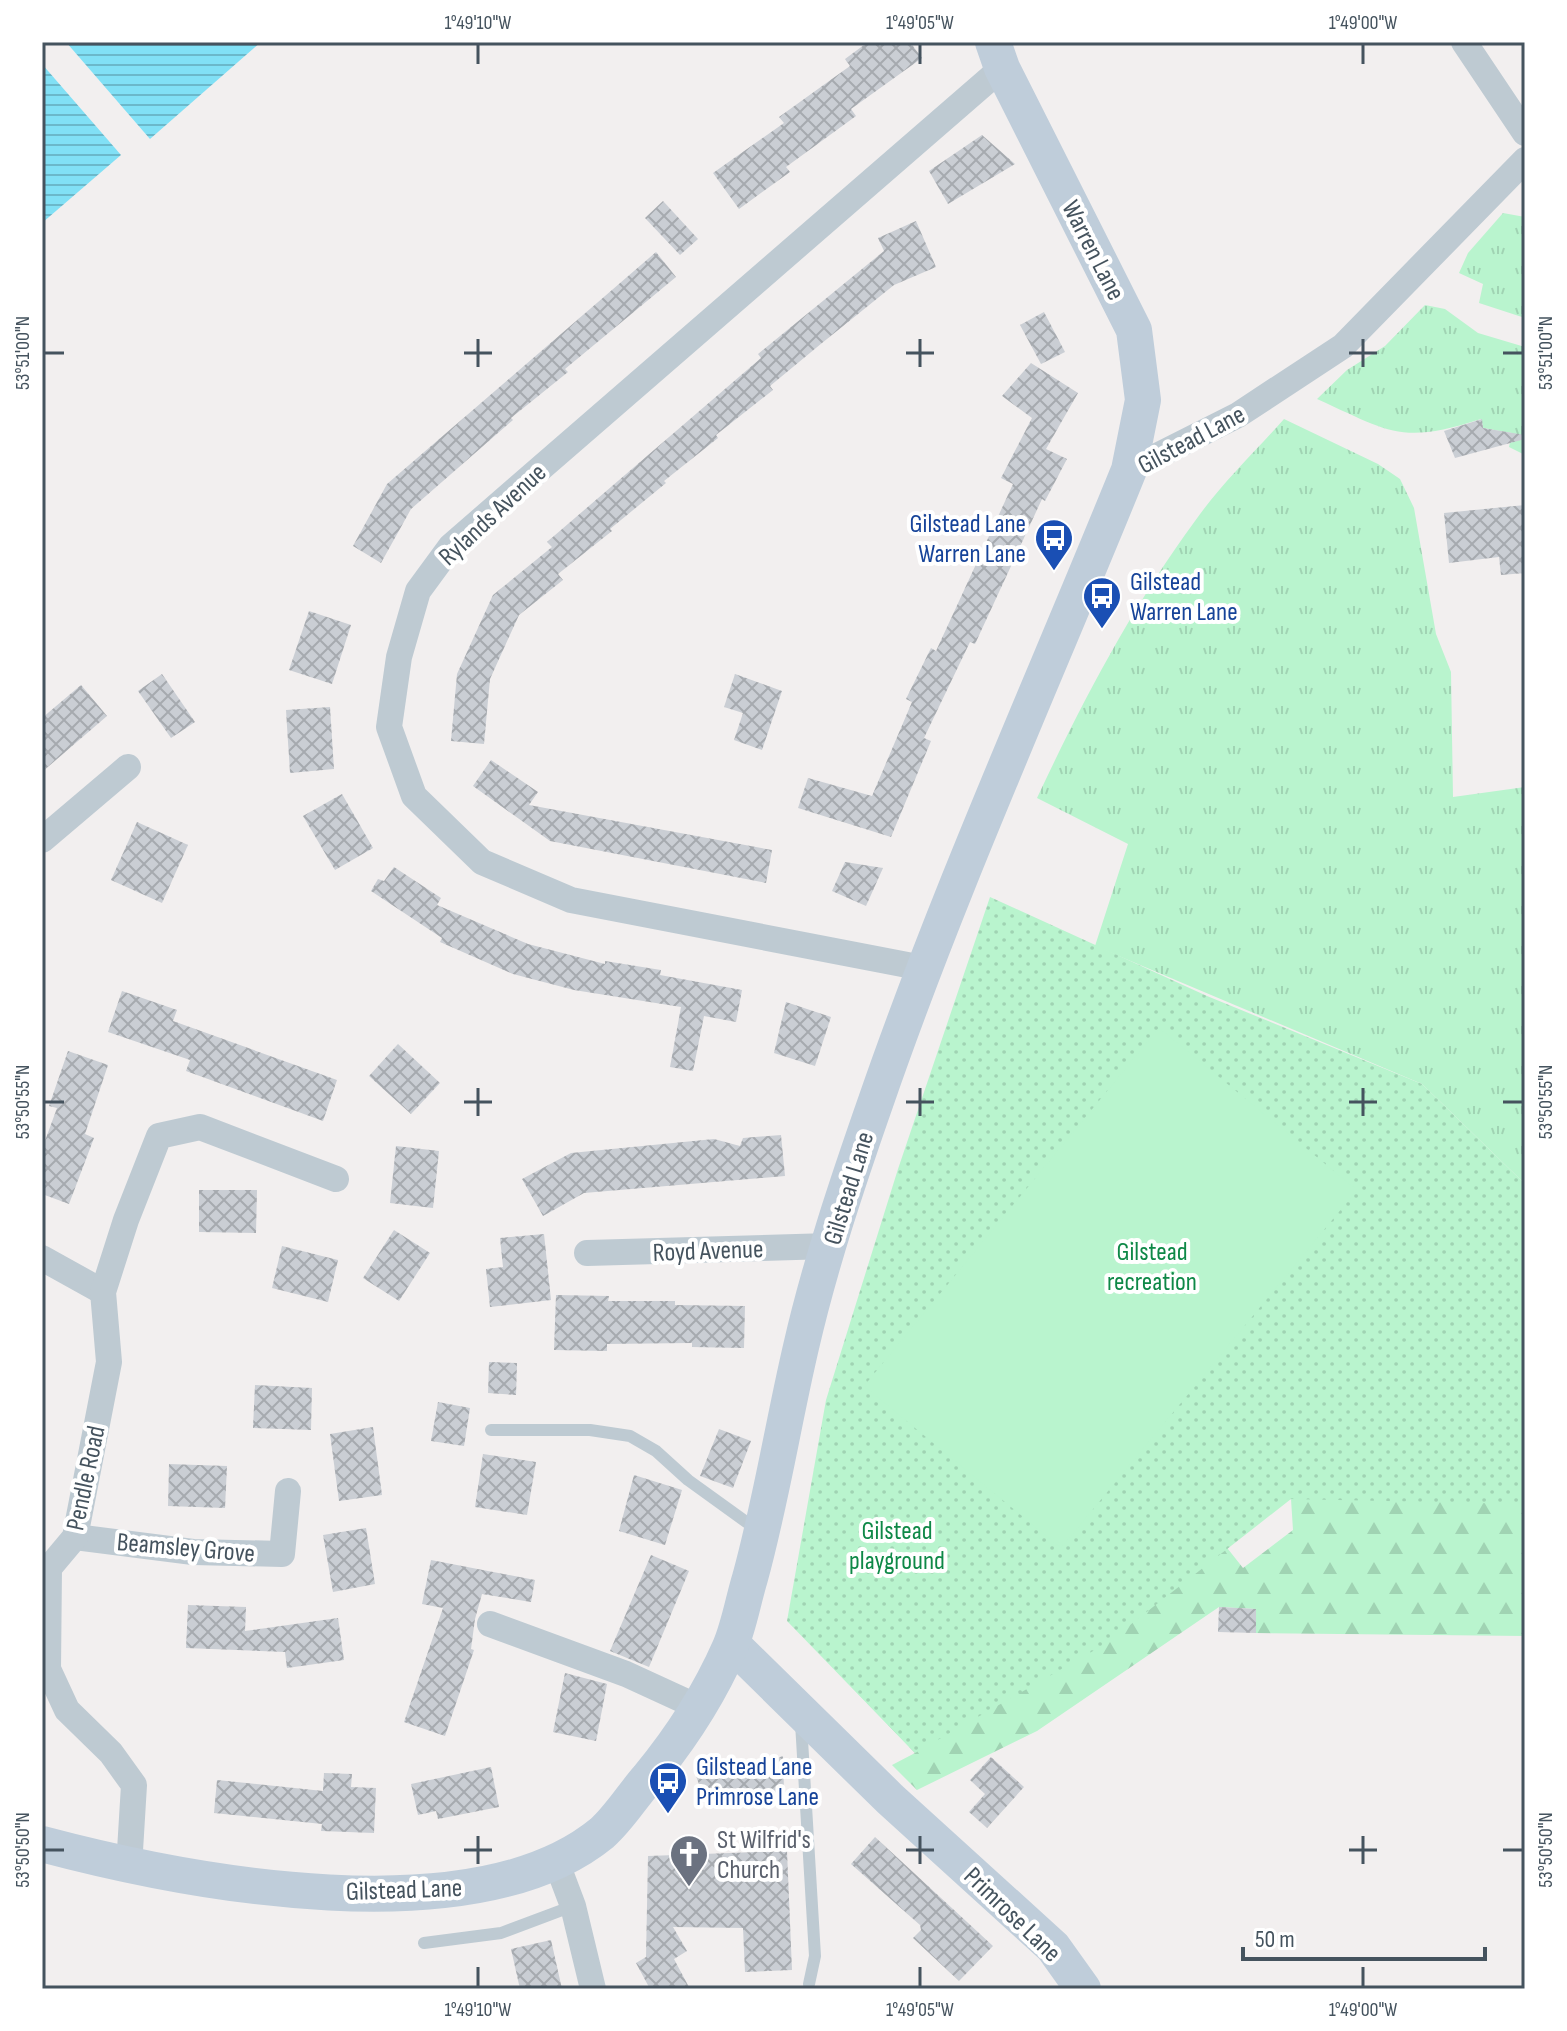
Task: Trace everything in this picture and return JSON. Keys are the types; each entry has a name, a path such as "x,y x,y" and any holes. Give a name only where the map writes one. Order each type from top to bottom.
{"street":[{"path":"1464,42 1525,133"},
{"name":"Warren Lane","path":"998,55 1134,330 1143,400 1129,470"},
{"name":"Rylands Avenue","path":"923,968 571,900 482,862 414,796 389,727 399,657 418,591 451,546 998,55"},
{"name":"Gilstead Lane","path":"42,1844 129,1867 262,1886 378,1895 466,1889 556,1861 603,1832 669,1752 700,1708 732,1644 762,1534 802,1343 873,1107 923,968 1129,470 1238,415 1343,346 1525,160"},
{"path":"42,840 128,767"},
{"path":"42,1258 103,1292 126,1220 159,1136 200,1127 336,1179"},
{"name":"Royd Avenue","path":"587,1253 830,1246"},
{"name":"Pendle Road","path":"103,1292 109,1362 75,1537 45,1567 48,1669 67,1710 111,1753 134,1785 129,1867"},
{"name":"Beamsley Grove","path":"75,1537 193,1552 282,1554 288,1491"},
{"path":"490,1624 626,1674 700,1708"},
{"name":"Primrose Lane","path":"732,1644 890,1799 1053,1947 1083,1989"},
{"path":"556,1861 573,1906 593,1989"}],"lane":[{"path":"491,1430 602,1431 630,1436 656,1451 688,1480 762,1534"},
{"path":"801,1711 815,1956 809,1984"},
{"path":"424,1943 501,1933 573,1906"}],"green space":[{"path":"1503,213 1525,217 1525,318 1479,303 1483,284 1459,273 1468,253"},
{"path":"1425,305 1445,309 1478,333 1525,347 1525,455 1509,447 1512,433 1483,428 1481,419 1432,431 1396,431 1362,420 1317,399 1347,370 1385,346"},
{"path":"1284,419 1378,464 1400,479 1414,508 1436,634 1451,672 1453,797 1525,787 1525,1184 1422,1084 1095,946 1128,844 1037,798 1090,691 1150,587 1205,507"},
{"name":"Gilstead recreation","path":"990,897 1207,996 1422,1084 1525,1184 1525,1504 1291,1499 1107,1643 915,1753 787,1621 826,1400 898,1169"},
{"path":"1159,1028 1357,1190 1061,1548 864,1386"},
{"path":"1525,1397 1525,1636 1256,1633 1256,1609 1219,1607 1037,1731 917,1790 892,1765 915,1753 835,1670 939,1684 1209,1525 1243,1568 1293,1530 1291,1499"}],"water":[{"path":"66,42 261,42 150,139"},
{"path":"42,64 121,155 42,223"}],"building":[{"path":"868,42 910,42 922,58 851,109 856,116 786,167 790,172 739,209 713,173 784,123 779,117 850,66 845,59"},
{"path":"982,135 1015,164 948,204 929,171"},
{"path":"663,201 698,239 680,255 645,218"},
{"path":"916,221 936,267 894,285 822,343 770,386 773,390 716,435 718,438 610,529 612,531 558,574 563,580 519,615 490,679 484,744 451,741 457,674 493,595 552,547 547,542 761,358 758,354 884,251 878,238"},
{"path":"656,252 676,277 565,369 568,372 511,418 513,420 411,509 381,563 353,546 387,484"},
{"path":"1044,312 1065,352 1041,364 1020,325"},
{"path":"1031,363 1078,393 1046,449 1067,459 1045,501 1042,499 975,644 970,642 924,738 931,741 891,837 798,808 808,778 872,796 912,702 906,699 931,648 936,651 1013,484 1001,478 1032,418 1002,396"},
{"path":"1482,419 1483,428 1525,435 1525,439 1455,458 1444,431"},
{"path":"1525,505 1525,573 1501,575 1499,557 1449,563 1444,513"},
{"path":"309,611 351,625 332,684 289,670"},
{"path":"162,674 195,722 171,738 138,691"},
{"path":"735,674 782,691 762,750 734,740 743,713 724,707"},
{"path":"81,685 107,716 42,772 42,718"},
{"path":"330,707 334,769 290,773 286,710"},
{"path":"491,760 538,792 529,805 772,850 766,883 550,841 473,786"},
{"path":"342,794 373,848 335,870 303,816"},
{"path":"137,822 188,845 162,903 111,880"},
{"path":"845,862 883,868 866,906 832,891"},
{"path":"394,867 441,898 437,905 528,944 605,964 605,961 661,970 660,975 742,990 736,1022 704,1016 693,1071 670,1067 681,1007 574,990 513,974 440,942 442,938 371,891 378,879 384,881"},
{"path":"122,991 177,1010 173,1021 337,1080 323,1121 186,1071 190,1060 108,1032"},
{"path":"786,1002 831,1017 815,1066 774,1053"},
{"path":"398,1044 440,1083 411,1114 369,1076"},
{"path":"68,1051 108,1065 85,1134 94,1138 69,1204 42,1194 42,1149 57,1108 49,1106"},
{"path":"781,1135 785,1176 584,1193 543,1216 522,1179 571,1153 714,1139 740,1146 743,1138"},
{"path":"396,1146 439,1151 433,1208 390,1203"},
{"path":"199,1190 257,1190 256,1233 199,1232"},
{"path":"394,1230 430,1253 399,1301 363,1278"},
{"path":"544,1234 551,1300 490,1307 486,1269 503,1267 500,1238"},
{"path":"282,1246 338,1260 328,1302 272,1288"},
{"path":"556,1295 609,1296 608,1301 675,1301 675,1305 745,1306 744,1348 692,1347 692,1343 607,1344 607,1351 554,1350"},
{"path":"489,1362 517,1363 516,1395 488,1393"},
{"path":"255,1385 312,1388 311,1430 253,1428"},
{"path":"438,1402 470,1408 464,1446 431,1441"},
{"path":"373,1427 382,1495 339,1501 330,1434"},
{"path":"719,1429 751,1441 733,1488 700,1476"},
{"path":"483,1454 536,1462 527,1515 475,1507"},
{"path":"169,1464 227,1466 225,1508 168,1506"},
{"path":"634,1475 682,1490 665,1545 619,1531"},
{"path":"366,1528 375,1584 333,1592 323,1535"},
{"path":"651,1555 689,1571 649,1667 610,1651"},
{"path":"431,1560 535,1580 531,1602 482,1594 475,1619 471,1649 474,1650 445,1736 404,1722 443,1608 422,1604"},
{"path":"188,1605 246,1607 245,1631 338,1618 344,1660 287,1668 285,1652 186,1648"},
{"path":"1219,1607 1256,1609 1256,1633 1218,1632"},
{"path":"565,1673 607,1684 596,1741 553,1732"},
{"path":"783,1756 784,1790 734,1806 730,1793 705,1801 696,1776 727,1765 730,1774"},
{"path":"991,1757 1024,1787 987,1828 969,1812 985,1794 970,1780"},
{"path":"491,1767 499,1807 438,1819 436,1811 418,1815 411,1784"},
{"path":"324,1773 352,1774 351,1787 376,1788 374,1833 321,1831 322,1824 214,1813 217,1780 323,1791"},
{"path":"875,1837 993,1946 959,1981 913,1938 921,1930 920,1925 851,1864"},
{"path":"787,1851 792,1970 745,1972 743,1928 673,1927 687,1951 674,1959 690,1989 650,1989 636,1963 646,1957 648,1856"},
{"path":"551,1940 562,1989 520,1989 511,1949"}],"place":[{"name":"Gilstead Lane Warren Lane","path":"1054,572"},
{"name":"Gilstead Warren Lane","path":"1102,630"},
{"name":"Gilstead Lane Primrose Lane","path":"668,1815"},
{"name":"St Wilfrid's Church","path":"689,1888"}],"park label":[{"name":"Gilstead playground","path":"897,1545"}]}
